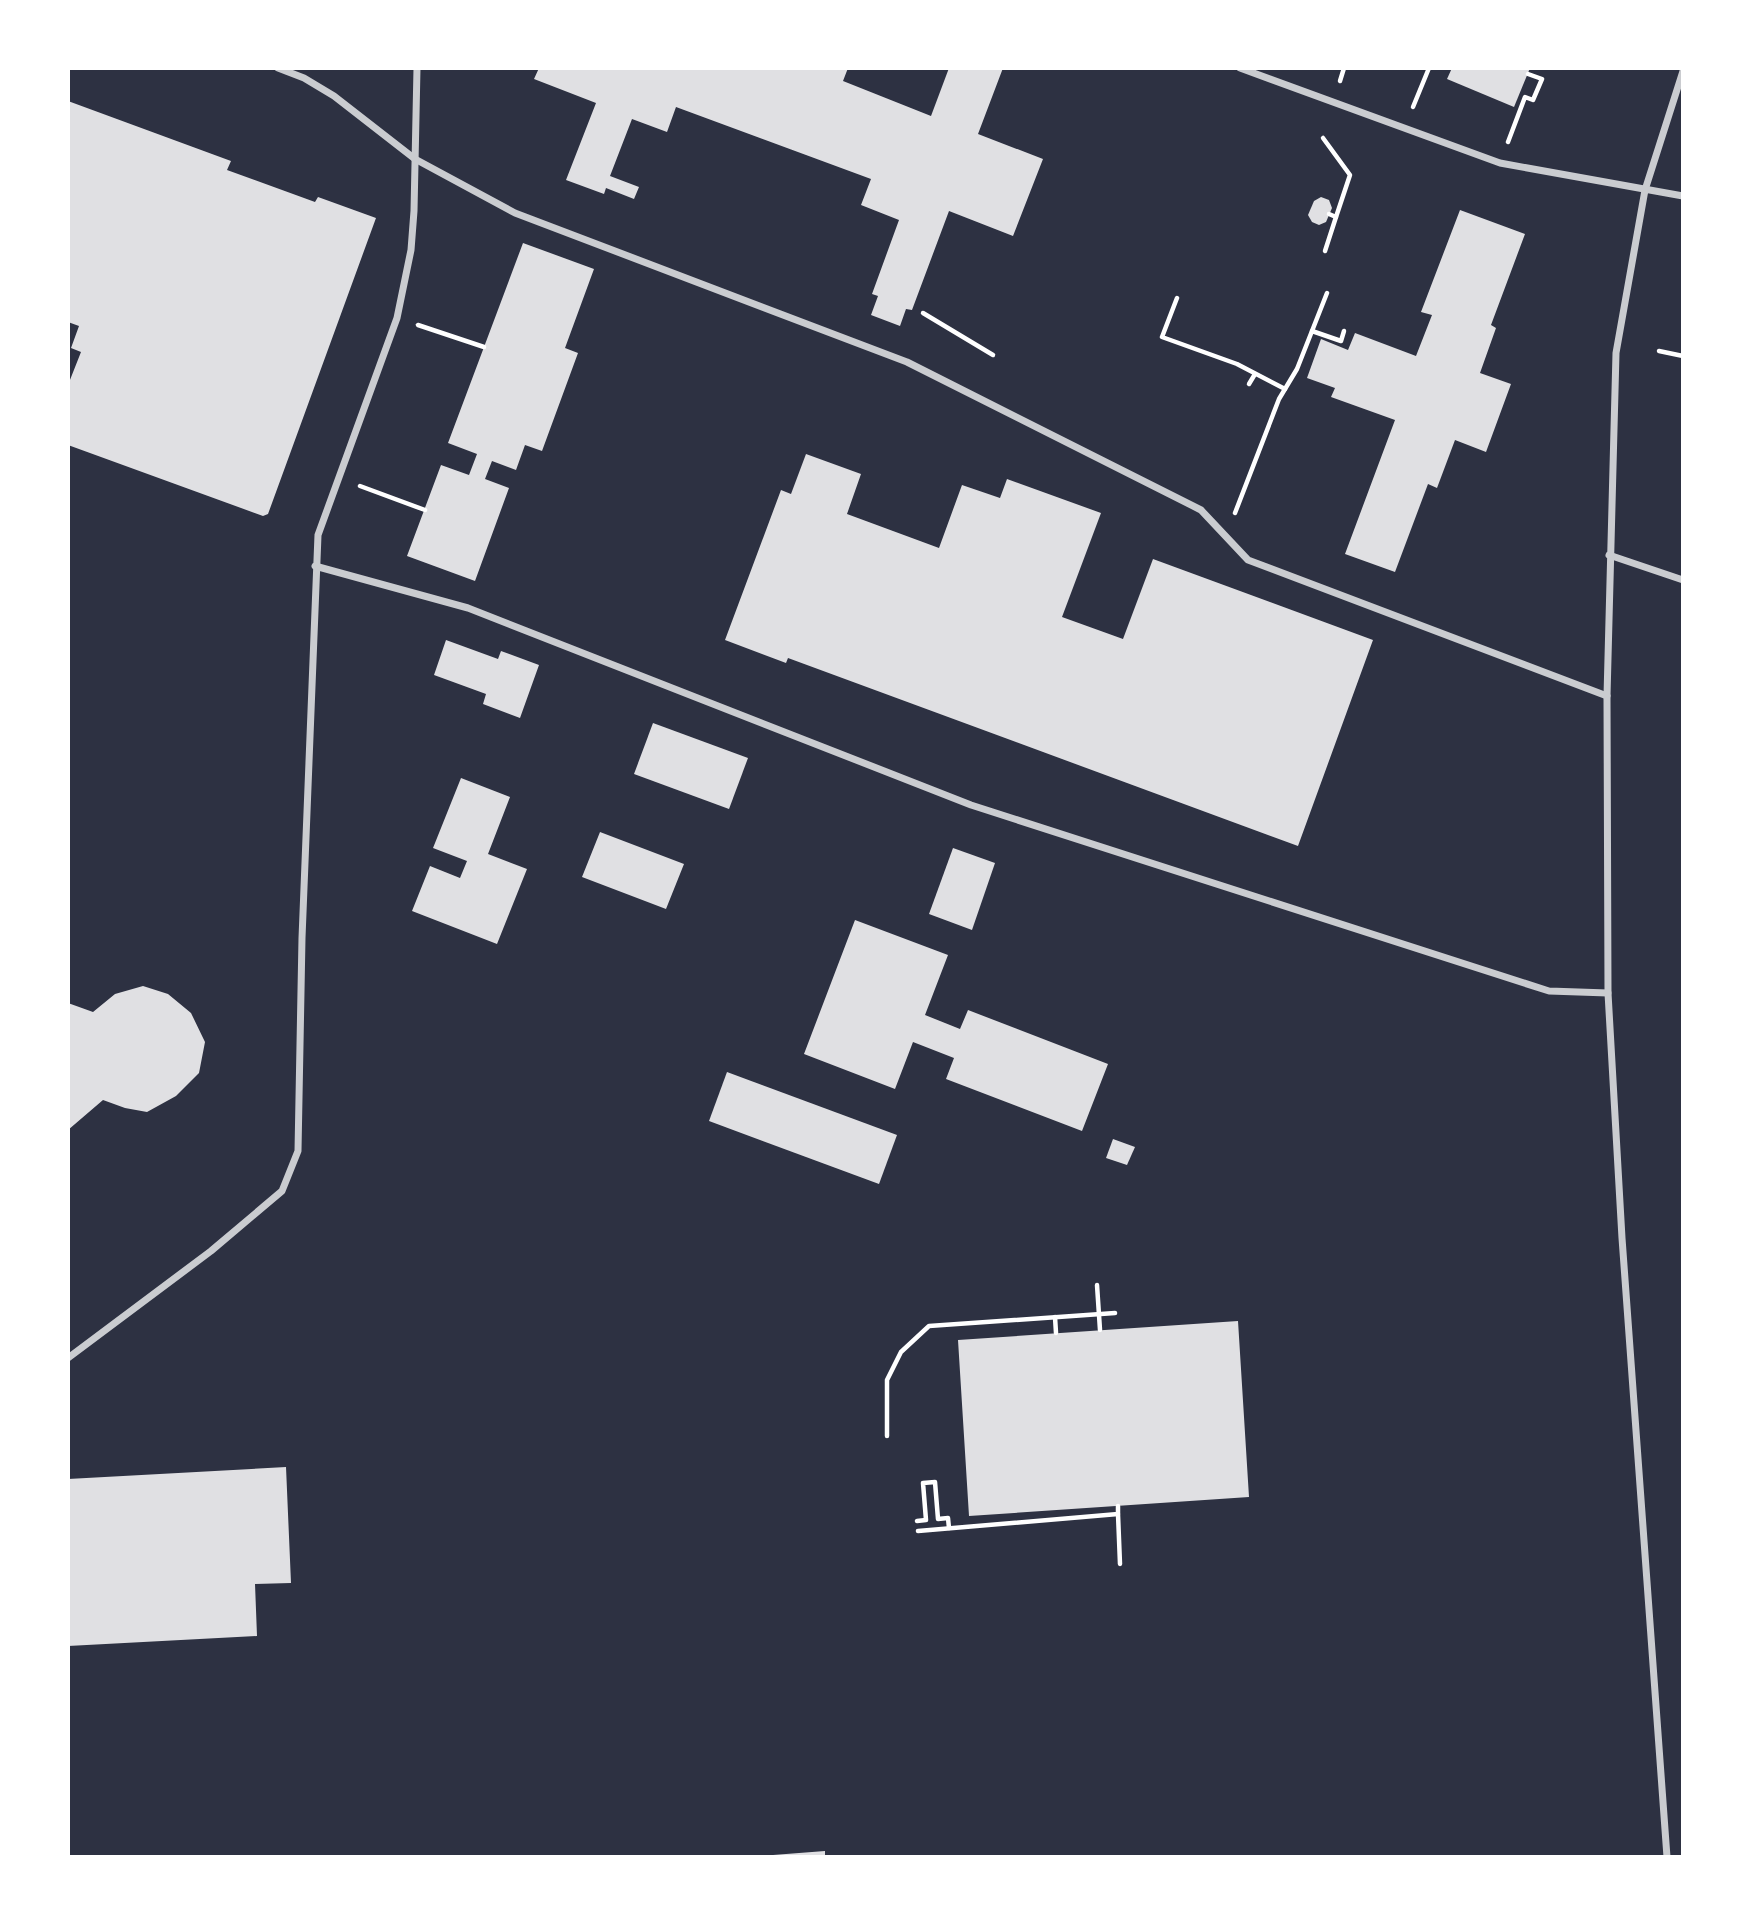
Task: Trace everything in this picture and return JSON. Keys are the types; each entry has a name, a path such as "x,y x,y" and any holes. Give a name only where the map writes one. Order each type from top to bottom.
{"street":[{"path":"278,68 304,78 334,96 415,159 515,213 907,362 1201,510 1248,560 1607,696"},
{"path":"68,1357 211,1251 282,1191 298,1151 302,938 318,535 397,318 411,250 417,68"},
{"path":"1240,68 1500,163 1683,196"},
{"path":"1667,1857 1622,1238 1608,993 1607,696 1616,353 1646,190 1683,71"},
{"path":"1609,555 1683,580"},
{"path":"315,566 468,608 971,805 1549,991 1608,993"}],"path":[{"path":"1423,82 1429,68"},
{"path":"1500,163 1525,97 1533,100 1542,79 1528,74"},
{"path":"1323,138 1350,175 1325,251"},
{"path":"1329,214 1336,217"},
{"path":"1226,537 1279,399 1297,369 1326,293"},
{"path":"1177,298 1162,337 1237,364 1285,389"},
{"path":"923,313 993,355"},
{"path":"397,318 484,347"},
{"path":"1312,331 1341,341 1345,331"},
{"path":"1659,351 1683,356"},
{"path":"1249,384 1255,373"},
{"path":"338,478 425,510"},
{"path":"1097,1285 1100,1330"},
{"path":"887,1436 887,1380 901,1352 929,1326 1115,1313"},
{"path":"1055,1317 1056,1333"},
{"path":"917,1521 926,1520 923,1483 936,1482 938,1519 948,1518 949,1528"},
{"path":"1118,1506 1120,1564"},
{"path":"918,1531 1118,1514"}],"building":[{"path":"539,68 848,68 843,81 931,116 949,68 1003,68 978,134 1043,159 1013,236 949,211 912,310 906,309 900,326 871,315 878,296 872,294 899,220 861,205 871,179 676,107 667,132 632,119 610,176 639,187 634,199 606,188 604,194 566,180 596,103 534,79"},
{"path":"1452,68 1530,68 1514,107 1447,79"},
{"path":"68,101 231,161 227,170 315,202 318,197 376,218 268,514 263,516 68,445 68,385 81,352 71,348 79,326 68,322"},
{"path":"1321,197 1329,200 1332,208 1326,222 1319,225 1312,222 1308,215 1314,201"},
{"path":"1460,210 1525,234 1491,325 1496,328 1480,373 1511,384 1486,452 1455,440 1437,488 1428,484 1395,572 1345,554 1395,420 1331,397 1335,388 1307,378 1321,339 1348,350 1355,333 1416,356 1432,315 1421,312"},
{"path":"523,243 594,269 565,348 578,353 542,451 525,445 516,470 492,461 485,479 509,488 475,581 407,556 441,465 469,475 477,454 448,443"},
{"path":"806,454 861,474 847,514 939,548 962,485 1000,498 1007,479 1101,513 1062,617 1123,639 1153,559 1373,640 1298,846 788,658 786,663 725,640 781,490 791,494"},
{"path":"446,640 498,659 501,651 539,665 520,718 483,704 486,694 434,675"},
{"path":"653,723 748,758 729,809 634,774"},
{"path":"461,778 510,797 488,854 527,869 497,944 412,911 430,866 460,878 467,861 433,848"},
{"path":"600,832 684,864 666,909 582,877"},
{"path":"953,848 995,863 972,930 929,914"},
{"path":"855,920 948,955 925,1015 960,1029 968,1010 1108,1064 1082,1131 946,1079 954,1058 913,1042 895,1089 804,1054"},
{"path":"143,986 168,994 191,1013 205,1042 199,1073 176,1096 147,1112 103,1100 68,1130 68,1003 93,1012 115,994"},
{"path":"727,1072 897,1135 879,1184 709,1121"},
{"path":"1113,1139 1135,1147 1127,1165 1106,1158"},
{"path":"1238,1321 1249,1497 969,1516 958,1340"},
{"path":"286,1467 291,1583 255,1584 257,1636 68,1646 68,1479"},
{"path":"825,1851 825,1857 773,1857 773,1855"}]}
